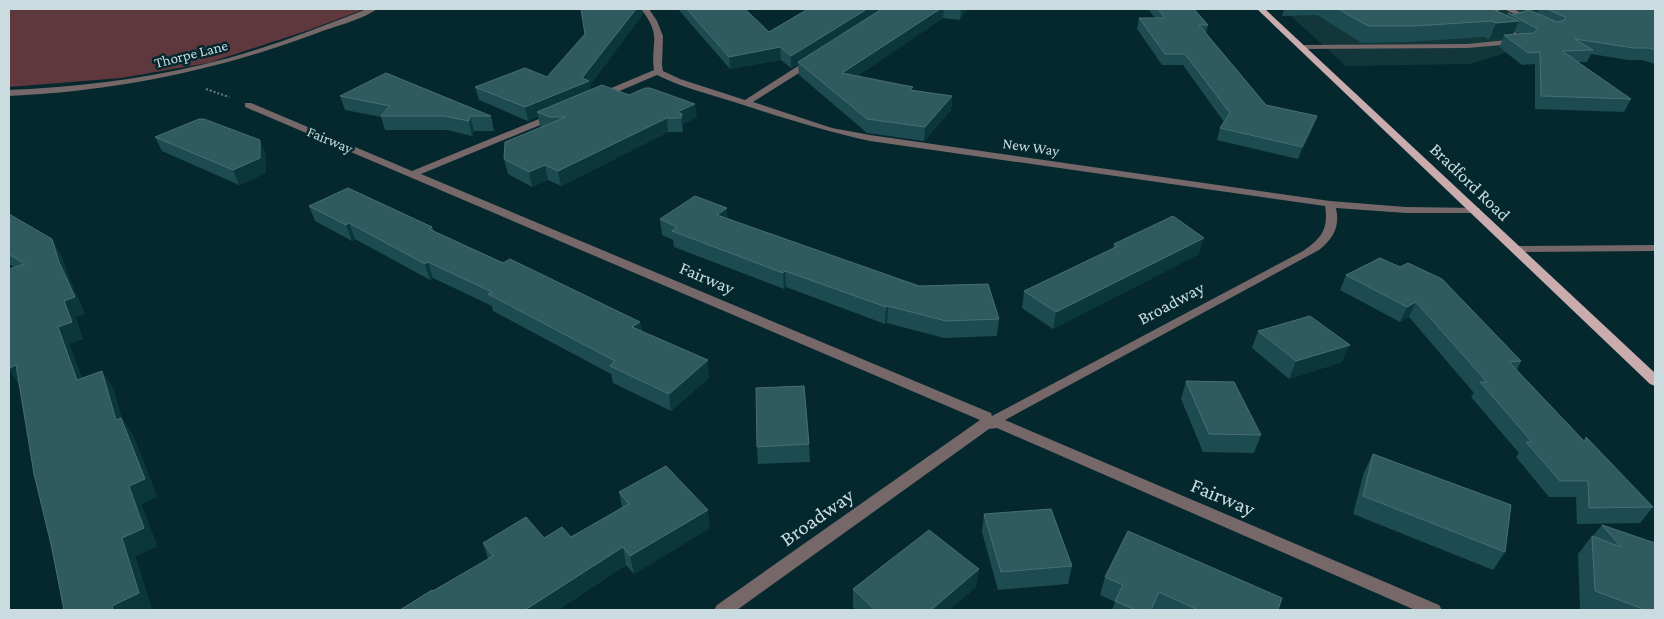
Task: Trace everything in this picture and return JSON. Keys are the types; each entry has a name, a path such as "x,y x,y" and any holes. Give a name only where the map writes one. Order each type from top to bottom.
{"main road":[{"name":"Bradford Road","path":"1261,9 1655,381"}],"street":[{"name":"Thorpe Lane","path":"9,93 74,89 180,73 306,35 373,9"},
{"path":"595,98 659,72 657,67 660,50 659,37 653,19 644,9"},
{"path":"1484,20 1467,11 1498,9"},
{"path":"1508,9 1540,23"},
{"path":"1302,47 1467,46 1527,41 1493,24"},
{"path":"744,104 819,56"},
{"name":"New Way","path":"659,72 677,81 744,104 830,130 870,138 1330,204 1406,210 1475,210"},
{"name":"Fairway","path":"248,105 992,420 1433,610"},
{"path":"413,174 559,114"},
{"name":"Broadway","path":"723,610 992,420 1287,264 1325,241 1332,229 1330,204"},
{"path":"1515,249 1655,248"}],"shaded area":[{"path":"9,9 365,9 309,30 208,63 121,78 9,87"},
{"path":"1283,9 1560,9 1606,22 1470,64 1346,66"}],"building":[{"path":"581,9 636,9 582,78 589,81 525,107 475,87 525,68 547,77 585,34"},
{"path":"687,9 745,9 769,32 808,9 867,9 791,56 780,47 729,57"},
{"path":"882,9 940,9 842,73 913,87 910,90 952,96 925,127 867,119 798,62"},
{"path":"1158,9 1194,9 1208,25 1199,25 1266,105 1317,116 1302,147 1220,128 1230,113 1185,54 1165,54 1139,18 1165,18"},
{"path":"1338,9 1492,9 1519,21 1415,26 1368,26"},
{"path":"1547,9 1655,9 1655,50 1575,39 1593,50 1562,51 1631,99 1541,96 1540,52 1528,53 1504,35 1533,33 1538,29 1508,13 1512,15 1529,10 1557,22 1565,20 1565,17"},
{"path":"386,73 491,116 470,116 469,121 443,116 381,116 390,106 340,96"},
{"path":"602,85 629,95 645,88 650,88 695,104 677,112 682,114 681,118 667,118 558,171 545,165 529,172 504,159 505,142 566,117 550,117 537,112"},
{"path":"199,119 204,119 260,140 260,158 233,170 155,137"},
{"path":"348,188 432,227 429,229 503,263 510,259 640,322 632,327 708,360 669,394 610,366 615,361 488,294 492,292 428,262 425,264 349,223 346,225 309,206"},
{"path":"695,196 727,208 717,215 919,286 988,284 999,319 946,321 886,307 785,271 783,273 672,231 677,227 660,219"},
{"path":"9,214 52,239 59,262 75,297 64,301 72,322 58,327 77,380 102,371 116,420 121,418 145,479 129,486 144,528 122,538 139,593 112,606 113,610 64,610 51,544 34,474 16,365 9,368 9,269 25,264 9,254"},
{"path":"1173,216 1204,238 1056,312 1024,291 1118,246 1114,244"},
{"path":"1380,258 1400,267 1408,263 1442,279 1521,361 1509,362 1584,441 1586,441 1586,437 1653,507 1589,508 1588,481 1560,481 1526,442 1532,442 1480,382 1487,382 1416,302 1407,307 1346,275"},
{"path":"1310,316 1350,345 1296,361 1258,331"},
{"path":"1186,381 1234,382 1261,435 1209,434"},
{"path":"804,386 809,444 757,447 756,388"},
{"path":"1373,454 1511,505 1505,552 1363,496"},
{"path":"666,466 708,510 630,556 623,547 525,610 400,610 493,556 483,543 526,517 544,538 562,527 571,537 629,504 619,492"},
{"path":"1051,509 1072,566 1001,572 984,514"},
{"path":"1602,525 1655,543 1655,610 1646,610 1595,591 1592,536 1621,547"},
{"path":"929,530 979,569 931,610 873,610 853,589"},
{"path":"1128,531 1282,598 1278,610 1198,610 1159,592 1151,610 1136,610 1115,601 1123,585 1105,577"}]}
